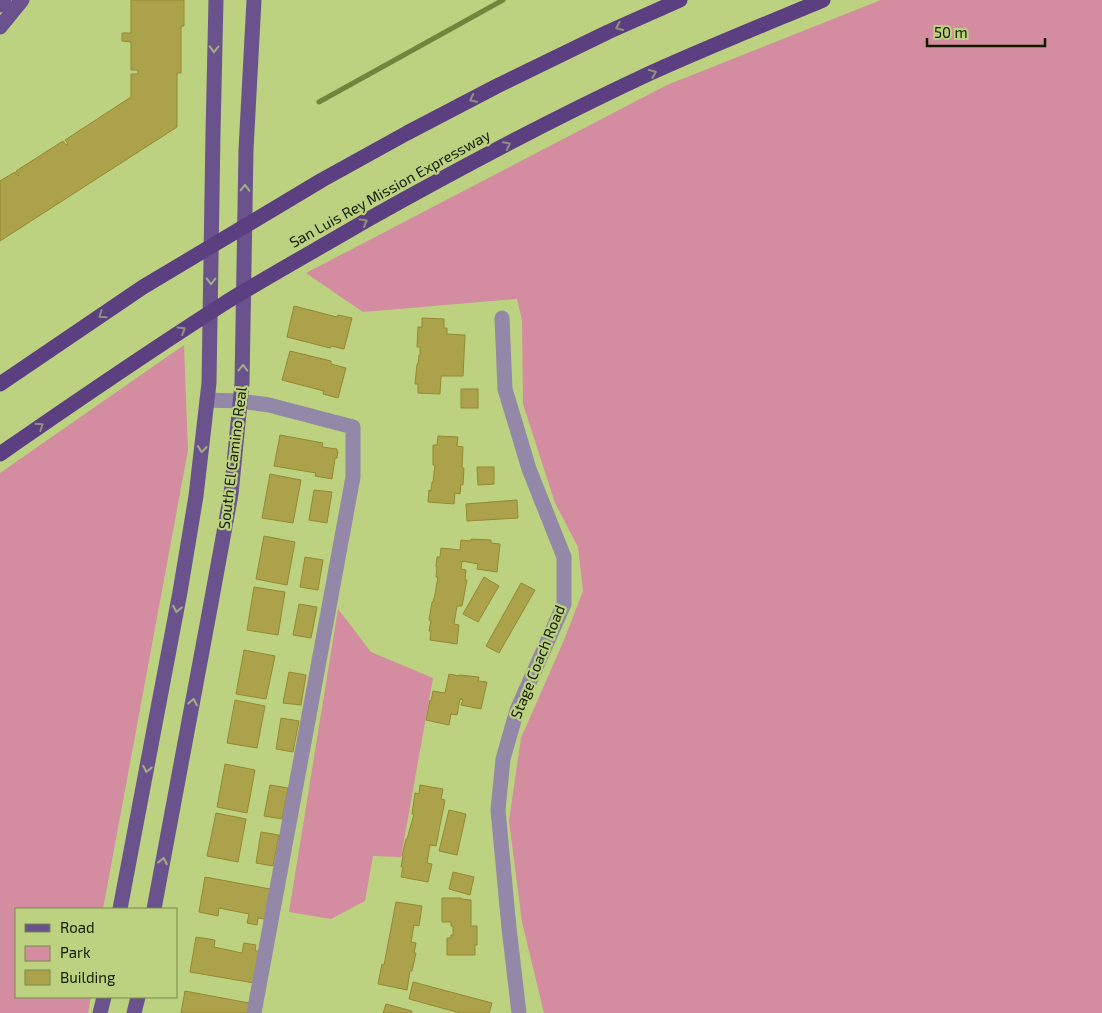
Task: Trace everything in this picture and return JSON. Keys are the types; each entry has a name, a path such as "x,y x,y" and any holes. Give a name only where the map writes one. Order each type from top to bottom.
{"highway":[{"path":"0,384 143,287 407,133 497,86 608,32 680,0"},
{"name":"San Luis Rey Mission Expressway","path":"0,454 141,357 230,301 303,256 409,197 500,148 653,72 823,0"}],"main road":[{"path":"0,5 4,0"},
{"path":"0,27 22,0"},
{"path":"120,908 182,582 196,496 209,383 212,133 216,0"},
{"name":"South El Camino Real","path":"154,908 230,494 242,383 246,150 254,0"},
{"path":"100,1013 104,998"},
{"path":"134,1013 138,998"}],"street":[{"name":"Stage Coach Road","path":"502,318 505,389 529,469 564,556 564,604 517,710 502,767 498,810 519,1013"},
{"path":"207,400 240,401 269,405 353,427 353,477 254,1013"}],"green space":[{"path":"881,0 1102,0 1102,1013 544,1013 522,922 509,821 521,738 564,640 583,591 578,547 555,503 523,404 522,320 517,299 363,312 306,273 667,85"},
{"path":"184,345 188,450 103,908 15,908 15,998 91,998 88,1013 0,1013 0,473"},
{"path":"338,609 371,652 433,678 401,857 373,856 365,901 331,919 289,912"}],"building":[{"path":"131,0 184,0 184,26 181,26 181,73 177,73 177,127 0,241 0,181 15,172 18,176 16,171 63,141 66,145 68,144 65,140 131,97 131,74 138,74 138,70 131,70 131,42 122,41 122,33 131,33"},
{"path":"294,306 337,317 338,315 352,318 344,349 331,346 330,348 287,337"},
{"path":"422,318 444,319 444,328 447,328 447,334 465,335 463,376 441,376 440,394 418,393 418,384 415,384 420,355 420,347 417,347 418,327 422,327"},
{"path":"290,351 331,361 331,364 346,368 338,398 323,394 324,391 282,380"},
{"path":"461,389 478,389 478,408 461,408"},
{"path":"280,435 323,443 322,447 337,449 332,479 315,476 316,473 274,466"},
{"path":"438,436 458,437 457,446 463,447 463,485 461,484 460,494 455,493 454,504 428,502 435,465 433,465 433,445 437,445"},
{"path":"477,467 494,467 494,484 478,485"},
{"path":"270,474 301,480 293,523 262,518"},
{"path":"314,490 332,492 327,523 309,520"},
{"path":"517,500 518,518 467,521 466,504"},
{"path":"264,536 295,542 287,585 256,579"},
{"path":"471,539 491,540 491,543 500,544 497,572 477,569 478,564 462,561 461,569 466,570 465,580 467,580 462,606 457,606 454,624 459,625 457,644 430,640 431,621 429,620 438,577 436,577 437,557 440,557 441,548 460,550 461,540 471,541"},
{"path":"305,557 323,560 318,590 300,587"},
{"path":"484,577 499,586 478,622 463,614"},
{"path":"521,583 535,590 499,653 486,646"},
{"path":"254,587 285,592 278,635 247,630"},
{"path":"299,604 317,607 311,638 293,635"},
{"path":"244,650 275,656 266,699 236,694"},
{"path":"289,672 306,675 301,705 283,703"},
{"path":"449,674 479,677 478,681 487,682 481,709 461,705 463,700 460,699 457,715 451,714 449,725 426,720 433,691 445,693"},
{"path":"235,700 265,706 257,748 227,743"},
{"path":"281,718 299,721 293,752 276,749"},
{"path":"225,764 255,770 247,813 217,807"},
{"path":"270,785 288,788 282,819 264,816"},
{"path":"420,785 443,789 441,799 445,800 436,846 430,845 427,863 432,864 428,882 401,877 403,867 401,867 402,856 414,814 412,814 415,793 419,794"},
{"path":"449,810 466,814 457,855 439,851"},
{"path":"216,813 246,819 238,862 207,856"},
{"path":"261,832 279,835 273,866 256,863"},
{"path":"453,872 474,877 470,895 449,889"},
{"path":"205,877 270,889 265,919 258,918 257,925 247,923 249,914 219,908 218,916 199,912"},
{"path":"442,898 471,900 471,926 477,926 475,955 447,955 447,938 451,938 451,935 453,935 453,926 451,926 451,922 442,922"},
{"path":"396,902 422,906 419,926 414,925 411,942 416,943 414,953 416,953 412,971 410,971 407,990 378,984 382,964 384,965"},
{"path":"196,937 215,940 214,947 242,953 244,943 256,945 255,951 260,951 254,983 190,972"},
{"path":"413,982 492,1003 489,1013 460,1013 409,999"},
{"path":"185,991 249,1003 248,1013 181,1013"},
{"path":"386,1004 412,1011 411,1013 383,1013"}],"waterway":[{"path":"319,102 503,0"}]}
